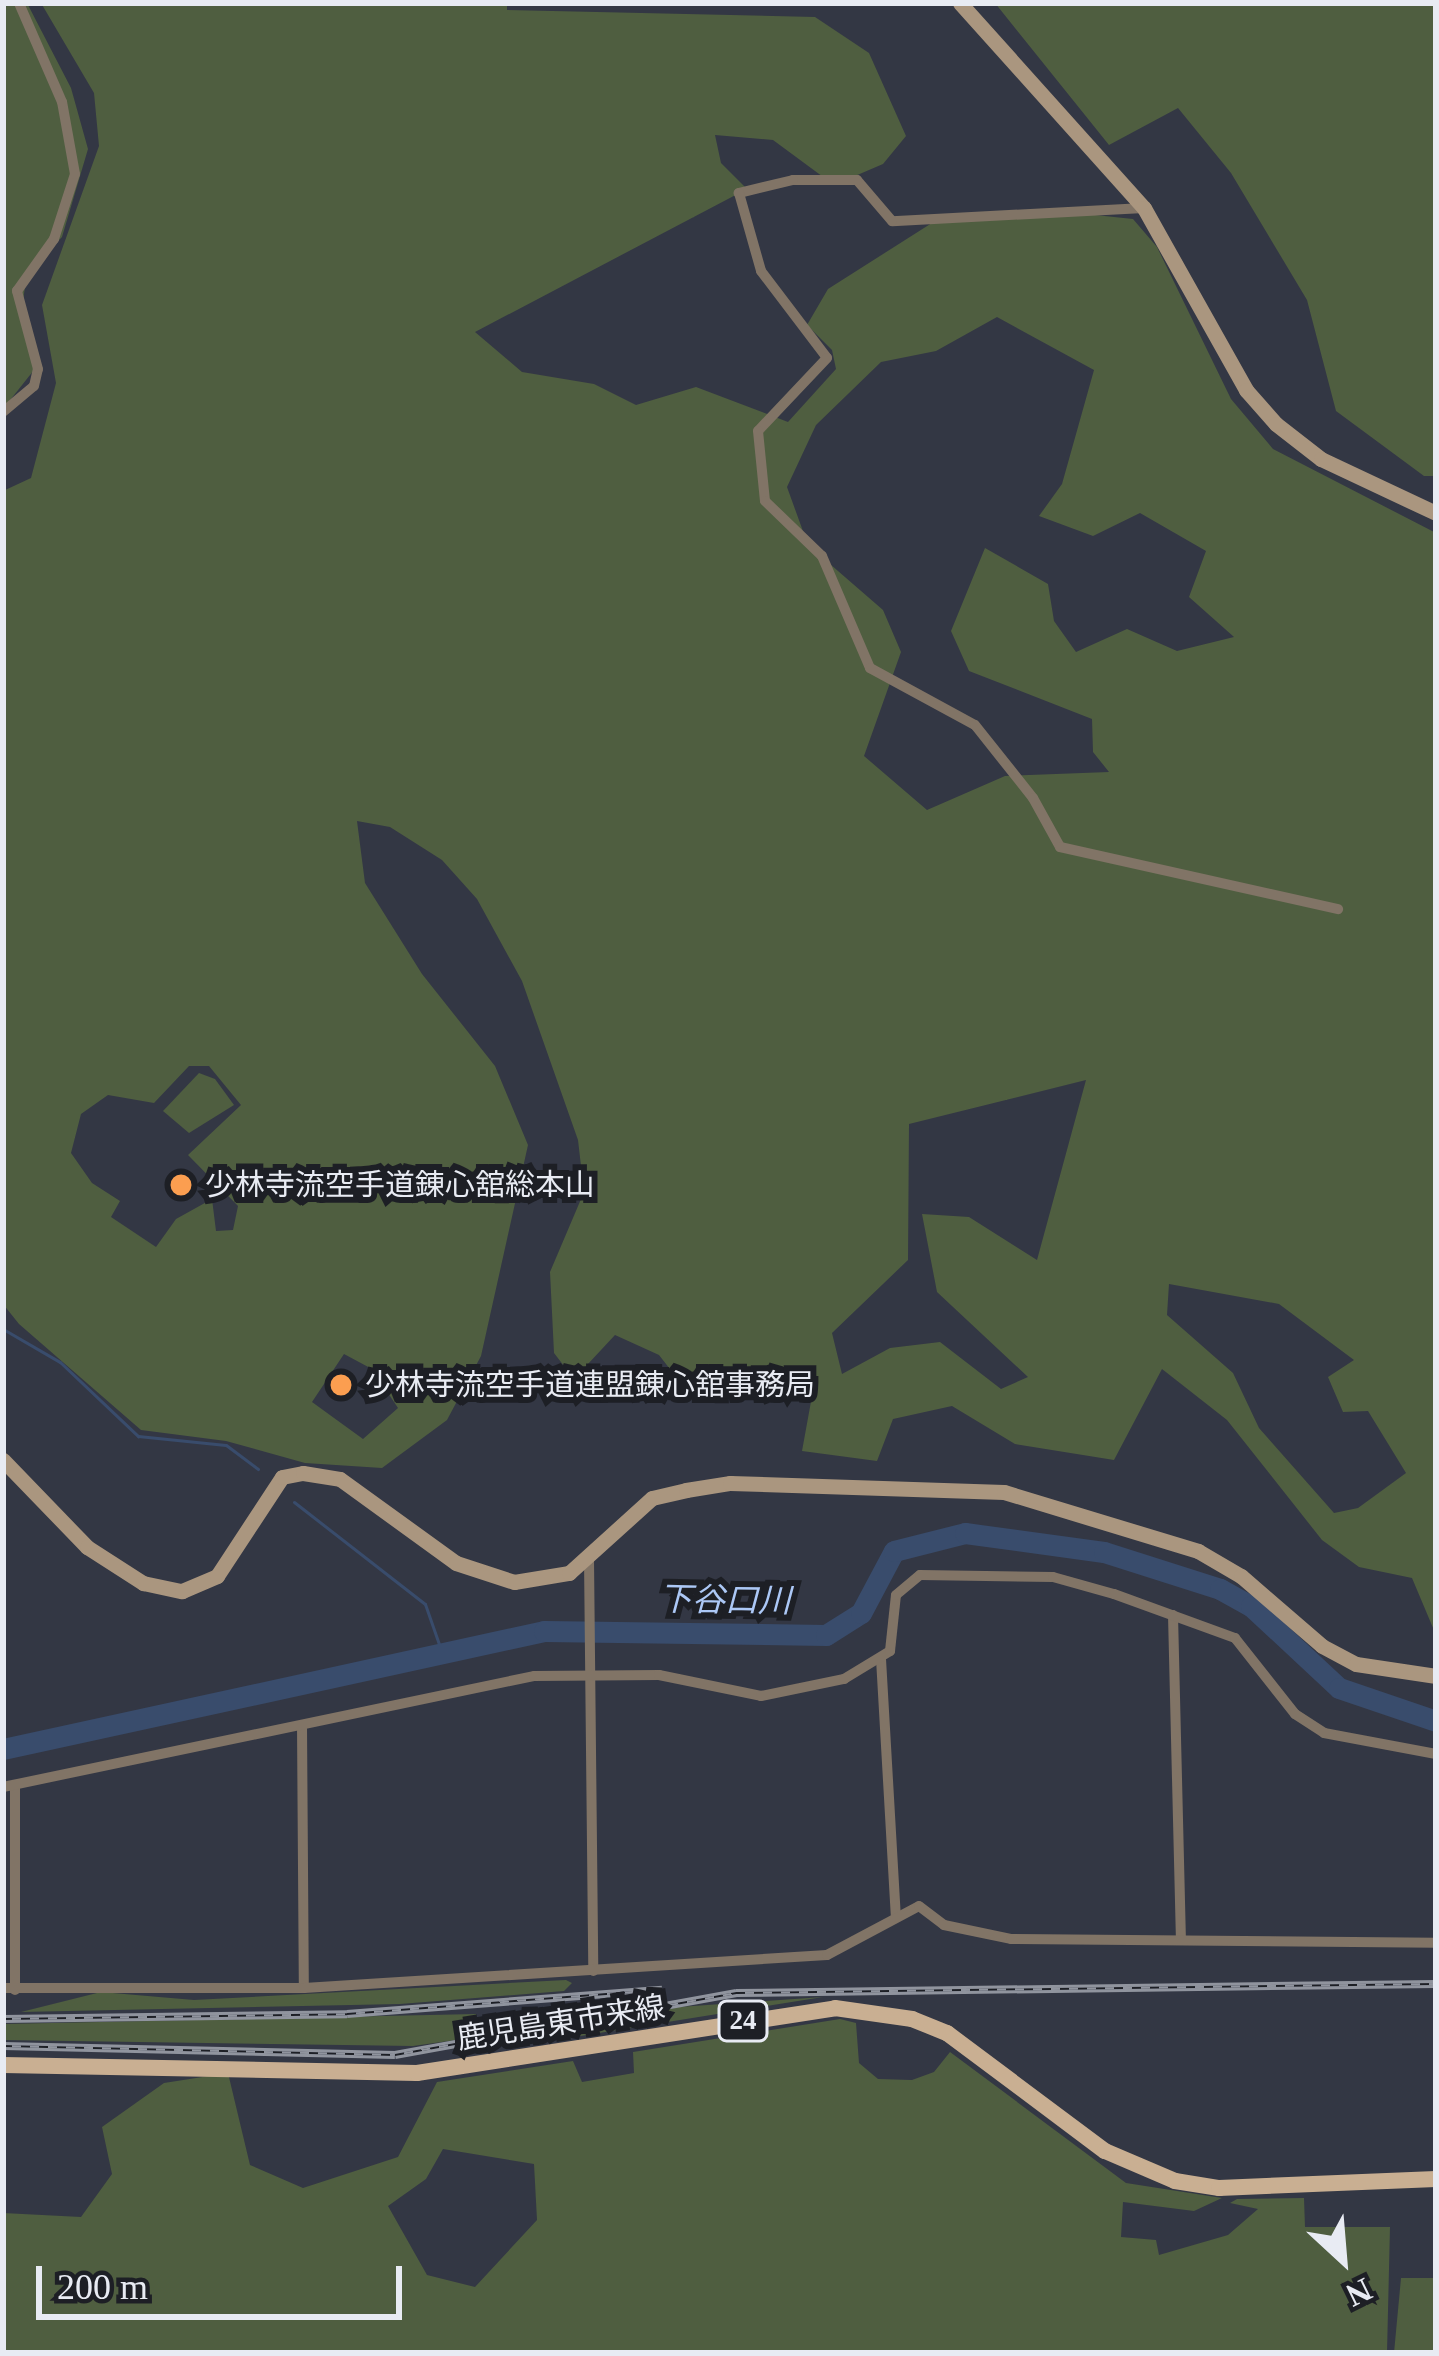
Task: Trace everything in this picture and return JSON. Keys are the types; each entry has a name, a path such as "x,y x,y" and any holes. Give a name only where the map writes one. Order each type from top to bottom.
{"main road":[{"name":"鹿児島東市来線","path":"3,2065 416,2073 835,2008 912,2019 946,2033 1105,2151 1174,2181 1219,2188 1436,2179"}],"street":[{"path":"3,412 34,386 38,368 16,291 54,239 75,174 62,102 19,3"},
{"path":"960,3 1144,208 1246,390 1276,424 1322,459 1436,513"},
{"path":"1144,208 970,211 892,221 857,180 793,180 739,193 761,271 819,337 827,358 758,430 765,501 822,556 870,668 975,725 1069,854 1258,886 1338,909"},
{"path":"3,1460 58,1524 121,1571 163,1588 195,1590 218,1576 281,1477 303,1473 340,1479 493,1580 569,1573 652,1498 686,1490 730,1484 1004,1492 1198,1551 1283,1608 1322,1646 1357,1664 1436,1676"},
{"path":"589,1559 593,1971"},
{"path":"1436,1754 1324,1733 1295,1714 1235,1638 1173,1615 1053,1577 920,1575 901,1585 893,1643 881,1659 844,1679 761,1696 659,1675 592,1673 425,1693 302,1725 9,1786 9,1989 304,1988 837,1954 919,1906 944,1925 1011,1940 1436,1943"},
{"path":"1173,1615 1181,1940"},
{"path":"881,1659 896,1917"},
{"path":"302,1725 304,1988"}],"green space":[{"path":"3,3 27,3 71,88 88,149 62,237 27,273 23,301 34,370 3,409"},
{"path":"41,3 507,3 507,10 815,17 869,53 906,136 883,164 834,185 773,140 715,135 721,163 747,189 475,332 522,372 594,384 636,405 696,387 788,422 836,369 832,350 807,325 828,289 935,221 1048,210 1133,219 1157,247 1231,399 1273,449 1436,533 1436,1635 1412,1578 1359,1567 1322,1540 1227,1420 1162,1369 1114,1460 1015,1444 952,1406 893,1419 877,1461 802,1451 812,1396 790,1386 730,1398 687,1391 659,1355 615,1335 574,1379 554,1353 550,1272 584,1192 578,1140 522,981 477,899 442,860 390,827 357,821 365,883 422,974 495,1066 528,1145 481,1356 447,1420 382,1468 305,1463 226,1441 141,1430 19,1324 3,1304 3,491 31,478 56,383 42,305 99,146 94,93","holes":["997,317 1094,370 1062,484 1039,516 1093,536 1140,513 1206,551 1189,597 1234,637 1177,651 1127,629 1076,652 1054,621 1048,584 985,548 951,631 969,671 1092,719 1093,752 1109,772 1005,776 927,810 864,756 901,652 883,610 808,545 787,487 816,425 881,362 936,351","189,1066 209,1066 241,1105 188,1155 238,1206 233,1230 216,1231 212,1199 176,1219 156,1247 111,1217 120,1201 92,1183 71,1153 81,1114 108,1095 154,1103","1086,1080 1037,1260 969,1217 922,1214 937,1292 1028,1377 1001,1389 940,1342 890,1348 842,1374 832,1333 908,1260 909,1124","1169,1284 1279,1304 1354,1360 1328,1377 1343,1412 1368,1411 1406,1473 1358,1508 1334,1513 1259,1428 1233,1373 1167,1315","344,1354 372,1369 398,1408 363,1439 312,1402"]},
{"path":"995,3 1436,3 1436,476 1424,476 1336,411 1307,300 1231,173 1178,108 1109,145"},
{"path":"199,1073 215,1079 234,1105 189,1133 163,1111"},
{"path":"572,1983 564,1991 400,2004 21,2012 101,1992 194,2000"},
{"path":"823,1997 568,2038 566,2033 679,2007"},
{"path":"476,2014 477,2037 413,2046 3,2040 3,2024"},
{"path":"840,2019 856,2023 859,2063 878,2079 912,2080 934,2072 950,2052 1126,2183 1222,2198 1194,2211 1123,2202 1121,2237 1156,2240 1159,2255 1228,2235 1258,2209 1230,2203 1237,2199 1304,2198 1305,2227 1390,2227 1387,2353 3,2353 3,2213 81,2217 112,2174 102,2127 164,2083 228,2073 250,2165 303,2188 398,2157 437,2082 573,2061 582,2082 634,2073 633,2052","holes":["443,2149 534,2164 537,2220 475,2287 427,2275 388,2206 426,2179"]},
{"path":"1401,2278 1436,2278 1436,2353 1394,2353"}],"waterway":[{"path":"3,1329 60,1362 138,1436 226,1445 258,1469"},
{"path":"294,1502 425,1604 441,1650"},
{"name":"下谷口川","path":"3,1749 544,1631 826,1635 861,1613 894,1551 965,1533 1104,1552 1220,1589 1251,1606 1339,1688 1436,1721"}],"railway":[{"path":"3,2046 395,2055 736,1993 1436,1984"},
{"path":"3,2019 347,2014 662,1990"}],"place":[{"name":"少林寺流空手道錬心舘総本山","path":"181,1185"},
{"name":"少林寺流空手道連盟錬心舘事務局","path":"341,1385"}]}
